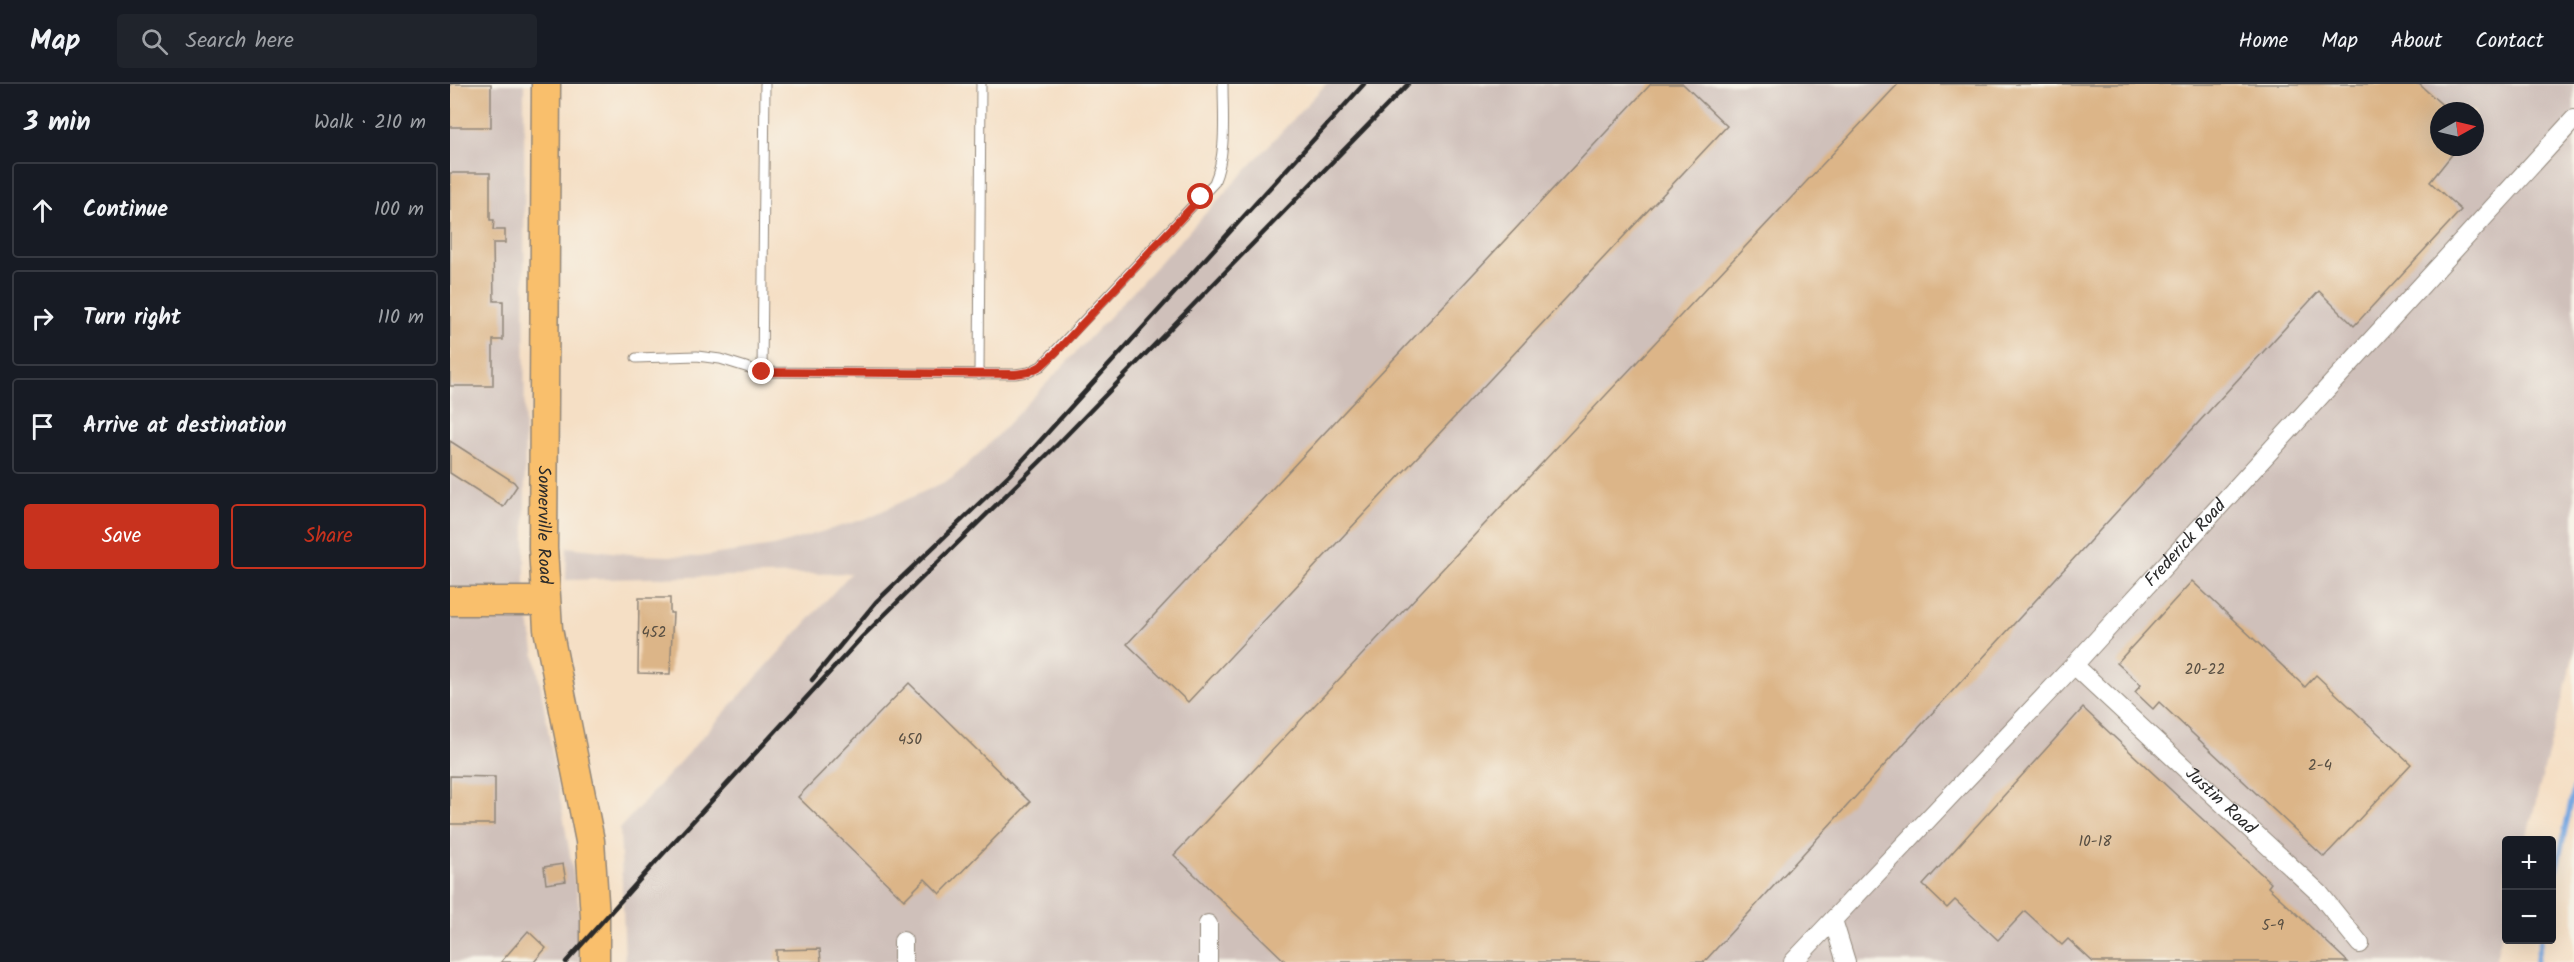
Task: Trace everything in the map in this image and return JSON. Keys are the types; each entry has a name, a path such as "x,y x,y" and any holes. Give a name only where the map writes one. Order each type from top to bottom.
{"main road":[{"name":"Somerville Road","path":"546,84 543,548 545,602 548,629 590,840 596,924 595,962"},
{"path":"450,601 545,602"}],"street":[{"name":"Frederick Road","path":"1794,962 2074,665 2574,119"},
{"name":"Justin Road","path":"2074,665 2319,893 2360,944"},
{"path":"1833,920 1846,962"},
{"path":"1208,924 1208,962"},
{"path":"903,941 903,962"}],"lane":[{"path":"762,372 765,84"},
{"path":"979,374 981,84"},
{"path":"636,358 697,356 720,359 762,372 979,374 1029,372 1041,366 1214,183 1220,171 1223,84"}],"shaded area":[{"path":"450,84 524,84 525,601 450,601"},
{"path":"1326,84 2574,84 2574,653 2527,836 2502,836 2502,933 2495,962 625,962 620,828 851,573 566,580 567,547 639,555 698,557 774,546 865,519 951,479 985,448"},
{"path":"527,610 581,917 580,962 540,962 541,960 539,962 450,962 450,611"}],"building":[{"path":"450,84 491,84 491,127 450,127"},
{"path":"1651,84 1683,84 1727,126 1188,702 1127,644"},
{"path":"1898,84 2419,84 2439,102 2430,102 2430,156 2451,156 2430,182 2461,210 2354,326 2319,291 1704,962 1286,962 1174,855"},
{"path":"450,173 490,173 490,220 494,220 493,230 505,230 505,243 493,243 494,301 503,301 503,340 493,340 493,386 450,386"},
{"path":"450,441 514,482 517,486 503,507 450,473"},
{"path":"2192,581 2305,687 2316,675 2411,764 2324,857 2159,702 2153,709 2135,692 2141,685 2117,663"},
{"path":"639,598 670,598 670,613 673,613 670,674 638,673"},
{"path":"909,683 1030,802 940,894 925,879 904,900 798,797"},
{"path":"2083,708 2271,883 2268,887 2348,962 2093,962 2068,939 2062,945 2025,911 1998,940 1955,900 1947,908 1923,885"},
{"path":"450,776 495,777 495,824 450,824"},
{"path":"563,864 566,881 546,884 544,867"},
{"path":"528,931 546,948 534,962 501,962"},
{"path":"820,949 821,962 776,962 776,950"}],"waterway":[{"path":"2552,890 2574,788"},
{"path":"2536,962 2540,944"}],"railway":[{"path":"812,680 876,602 1011,473 1364,84"},
{"path":"566,962 862,637 1058,444 1408,84"}],"route":[{"path":"762,372 1015,374 1029,372 1041,366 1056,352 1201,197"}]}
